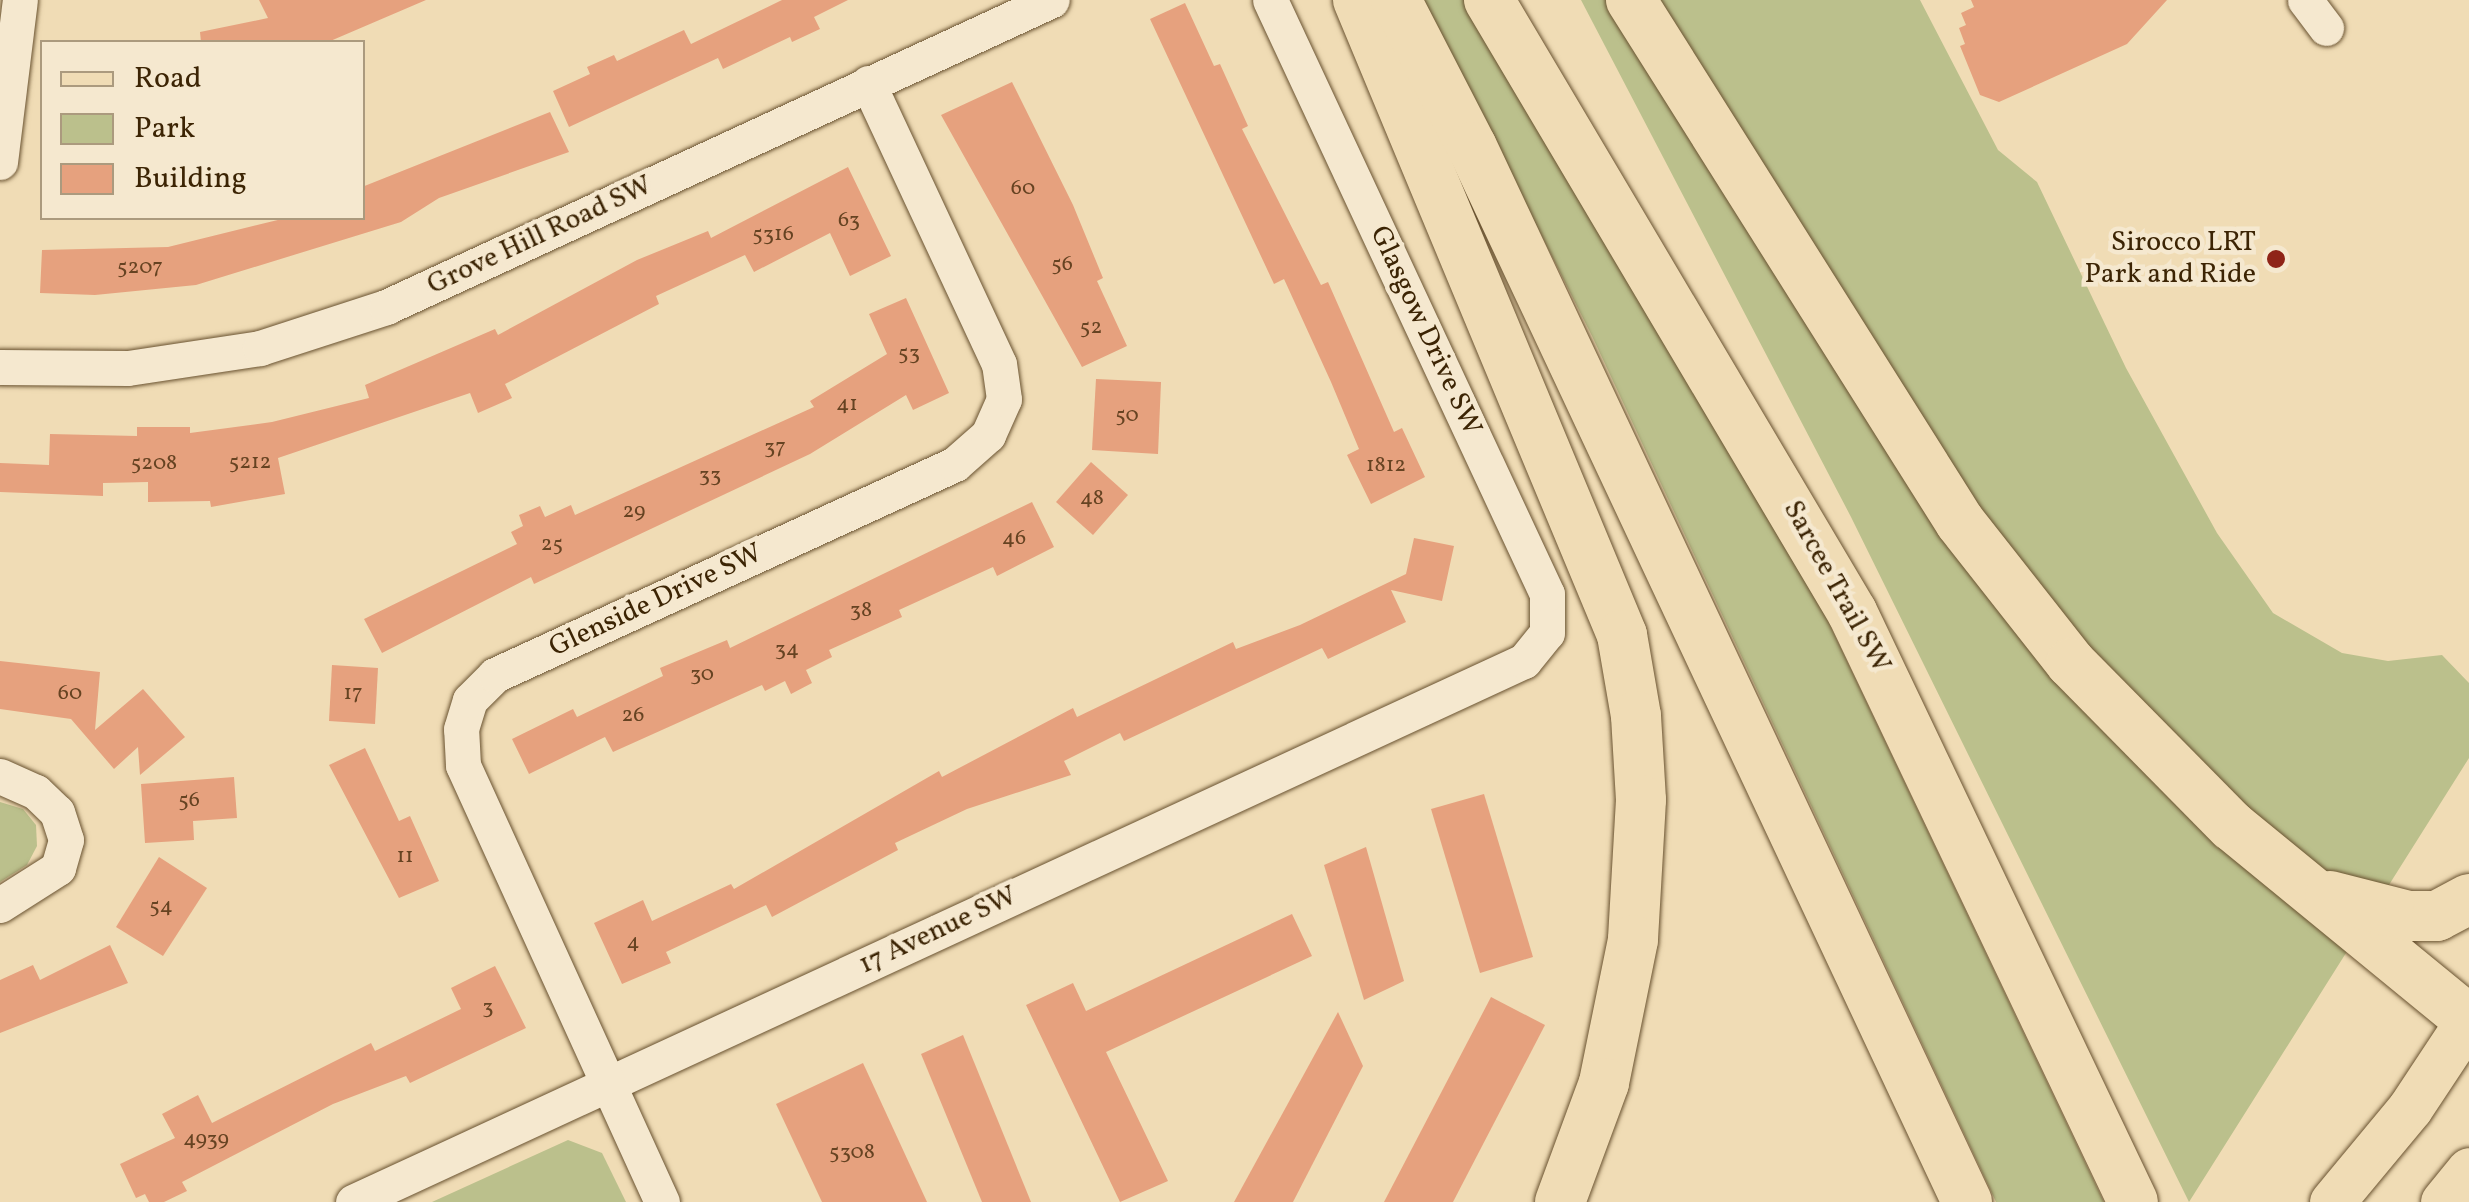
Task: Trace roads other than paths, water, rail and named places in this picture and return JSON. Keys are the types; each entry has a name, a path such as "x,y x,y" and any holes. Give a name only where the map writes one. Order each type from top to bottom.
{"highway":[{"path":"1358,0 1575,514 1622,636 1628,668 1641,800 1633,940 1604,1083 1560,1202"},
{"path":"1396,0 1480,164 1967,1202"},
{"name":"Sarcee Trail SW","path":"1489,0 1852,612 2133,1202"},
{"path":"1631,0 1950,506 2012,591 2157,753 2232,826 2469,1019"},
{"path":"2315,892 2409,916 2437,916 2469,899"}],"main road":[{"path":"2332,1202 2410,1108 2469,1019"},
{"path":"2443,1202 2469,1170"}],"street":[{"path":"0,162 20,0"},
{"name":"Grove Hill Road SW","path":"0,367 128,368 241,351 386,307 1052,0"},
{"name":"Glasgow Drive SW","path":"1270,0 1547,594 1547,633 1524,661"},
{"name":"Glenside Drive SW","path":"662,1202 612,1083 463,765 462,729 470,700 496,675 955,464 988,436 1004,399 998,364 868,83"},
{"name":"17 Avenue SW","path":"354,1202 1524,661"},
{"path":"0,776 36,792 58,812 66,840 58,868 0,905"}],"place":[{"name":"Sirocco LRT Park and Ride","path":"2276,259"}]}
